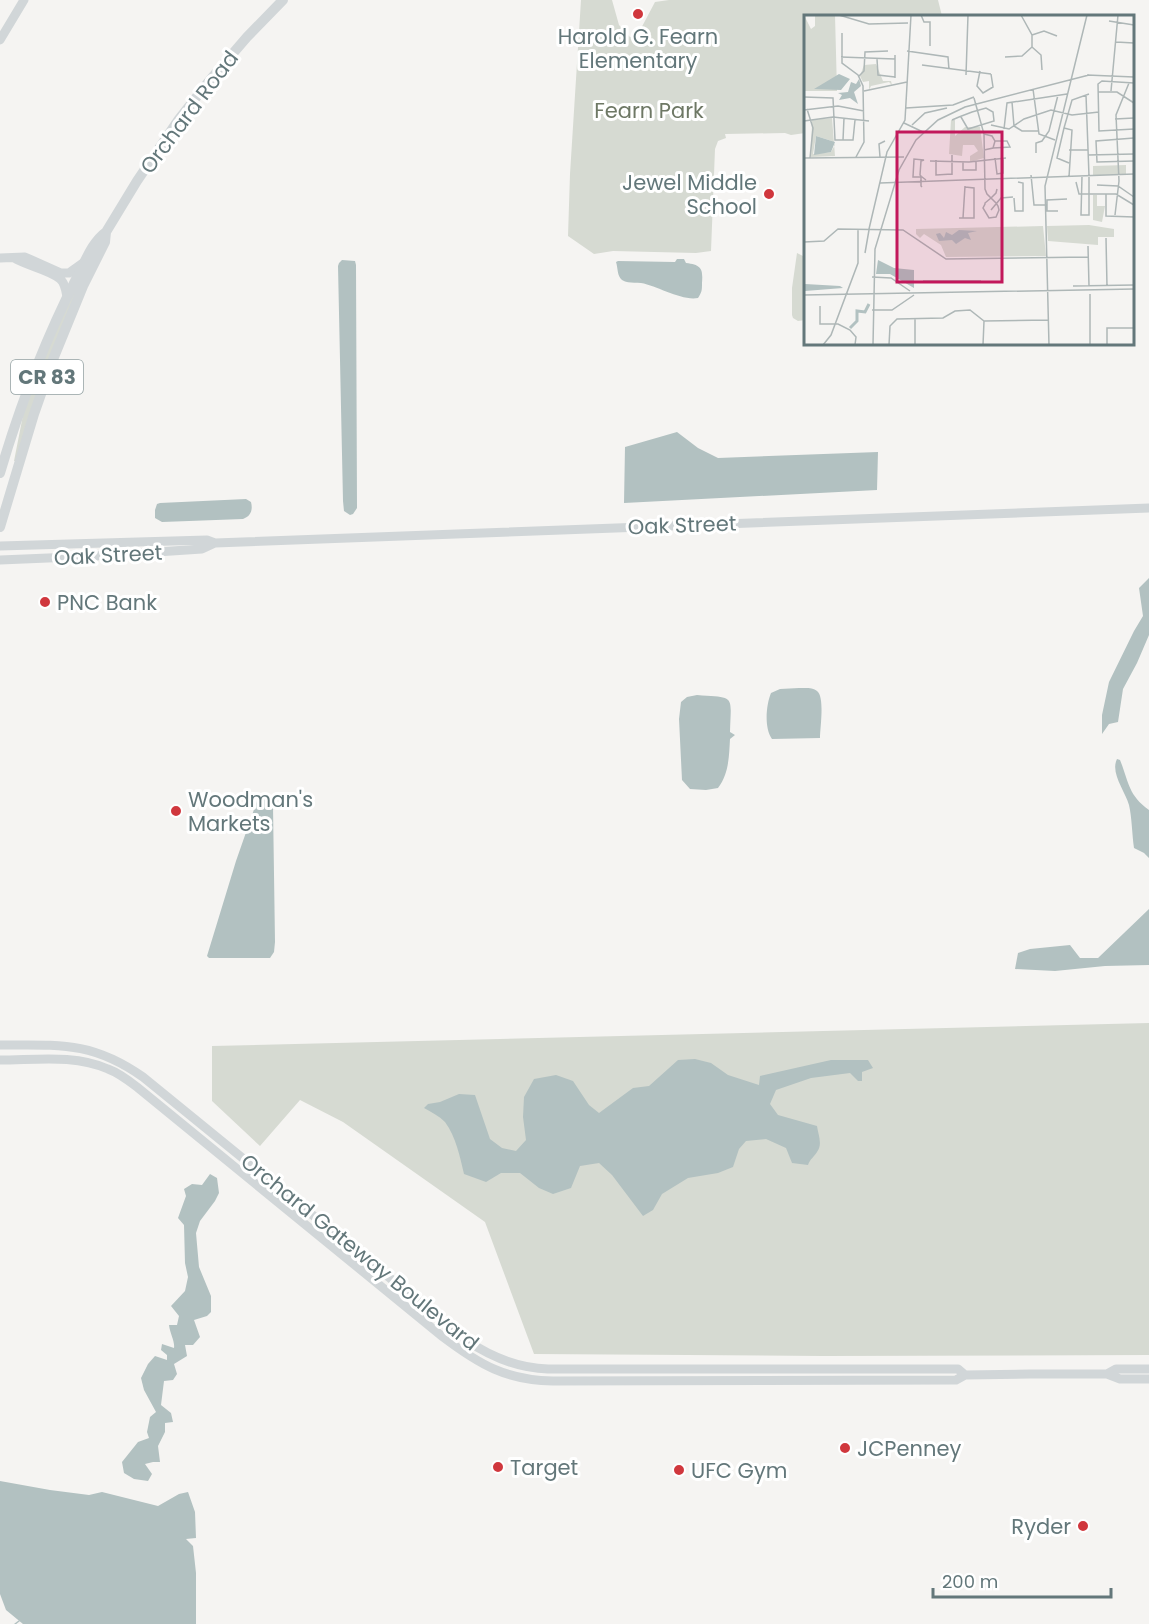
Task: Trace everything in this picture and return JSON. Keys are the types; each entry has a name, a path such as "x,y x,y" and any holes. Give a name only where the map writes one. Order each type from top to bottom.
{"main road":[{"name":"Orchard Road","path":"0,473 25,395 43,350 67,297 98,238 106,232 179,119 247,37 283,0"},
{"name":"Orchard Road","path":"0,527 34,414 54,357 83,286 105,242 106,232"}],"street":[{"path":"0,40 24,0"},
{"path":"0,258 25,257 61,273 69,273 85,262"},
{"path":"14,258 59,278 65,286 67,297"},
{"name":"Oak Street","path":"0,560 202,549 215,543 1149,508"},
{"name":"Oak Street","path":"0,546 207,540 215,543"},
{"name":"Orchard Gateway Boulevard","path":"0,1045 78,1047 106,1055 129,1067 466,1340 508,1363 548,1369 958,1369 966,1375"},
{"name":"Orchard Gateway Boulevard","path":"0,1060 82,1061 102,1066 118,1074 137,1087 443,1337 470,1357 500,1372 553,1381 956,1380 966,1375 1107,1374 1120,1379 1149,1379"},
{"name":"Orchard Gateway Boulevard","path":"1107,1374 1116,1369 1149,1369"}],"green space":[{"name":"Fearn Park","path":"581,0 612,0 619,25 630,37 637,36 655,2 669,0 938,0 942,15 804,15 804,133 725,134 726,138 718,141 715,149 711,251 696,253 613,251 594,254 568,236"},
{"path":"797,253 804,256 804,320 798,321 793,318 792,288"},
{"path":"82,275 16,461 14,461 25,405 41,363"},
{"path":"1149,1023 1149,1355 534,1354 485,1222 343,1122 300,1100 260,1146 212,1101 212,1046"}],"shaded area":[{"path":"677,259 684,259 686,263 700,269 702,287 698,298 684,297 641,283 624,281 619,276 616,262 675,262"},
{"path":"342,260 355,261 356,265 357,508 350,515 344,511 343,501 338,266"},
{"path":"677,432 698,448 718,458 878,452 877,490 624,503 625,447"},
{"path":"246,499 251,502 251,510 250,514 243,519 162,522 155,518 157,504 160,503"},
{"path":"1149,578 1149,635 1123,689 1118,722 1109,724 1102,734 1102,715 1109,682 1143,616 1139,588"},
{"path":"808,688 817,691 821,699 820,738 772,739 769,734 767,716 771,693 780,689"},
{"path":"697,695 728,700 731,711 730,732 735,735 730,739 728,765 722,783 718,788 706,790 690,789 682,780 679,719 681,702 687,697"},
{"path":"1117,759 1120,760 1133,793 1149,810 1149,858 1134,848 1129,805 1115,770"},
{"path":"262,797 269,798 273,806 274,952 270,958 209,958 207,956 236,861 257,801"},
{"path":"1149,909 1149,965 1105,966 1055,971 1015,969 1018,953 1030,949 1070,945 1080,958 1098,958"},
{"path":"695,1059 711,1063 728,1075 759,1085 760,1076 831,1060 868,1060 873,1068 862,1072 862,1081 858,1081 850,1073 811,1078 776,1090 770,1104 778,1115 817,1126 820,1146 808,1165 792,1163 786,1148 766,1139 746,1141 739,1149 733,1167 718,1173 688,1178 662,1194 653,1210 643,1216 612,1175 599,1163 580,1166 571,1188 553,1194 539,1188 520,1173 501,1173 486,1182 464,1174 449,1128 440,1118 424,1108 428,1104 459,1094 475,1095 490,1139 502,1148 516,1151 526,1140 523,1117 524,1097 534,1079 556,1075 573,1081 589,1105 599,1113 633,1088 649,1086 678,1060"},
{"path":"210,1174 217,1178 219,1193 200,1221 196,1233 199,1267 211,1296 211,1312 207,1316 194,1320 200,1337 193,1345 185,1345 187,1356 174,1364 177,1374 173,1380 164,1381 161,1405 171,1413 173,1422 165,1423 165,1432 158,1446 160,1462 145,1464 152,1474 148,1481 134,1479 124,1473 122,1462 138,1442 149,1438 147,1432 150,1417 156,1412 144,1390 141,1378 155,1356 167,1360 167,1355 161,1350 162,1344 174,1348 169,1325 177,1325 179,1316 171,1306 185,1291 188,1277 185,1263 184,1225 178,1218 186,1196 184,1189 192,1184 202,1185"},
{"path":"0,1481 89,1495 102,1492 158,1506 179,1494 188,1492 195,1512 196,1538 186,1539 193,1546 196,1573 196,1624 23,1624 6,1610 0,1594"}],"waterway":[{"path":"15,1624 19,1621"}],"place":[{"name":"Harold G. Fearn Elementary","path":"638,14"},
{"name":"Jewel Middle School","path":"769,194"},
{"name":"PNC Bank","path":"45,602"},
{"name":"Woodman's Markets","path":"176,811"},
{"name":"JCPenney","path":"845,1448"},
{"name":"Target","path":"498,1467"},
{"name":"UFC Gym","path":"679,1470"},
{"name":"Ryder","path":"1083,1526"}]}
